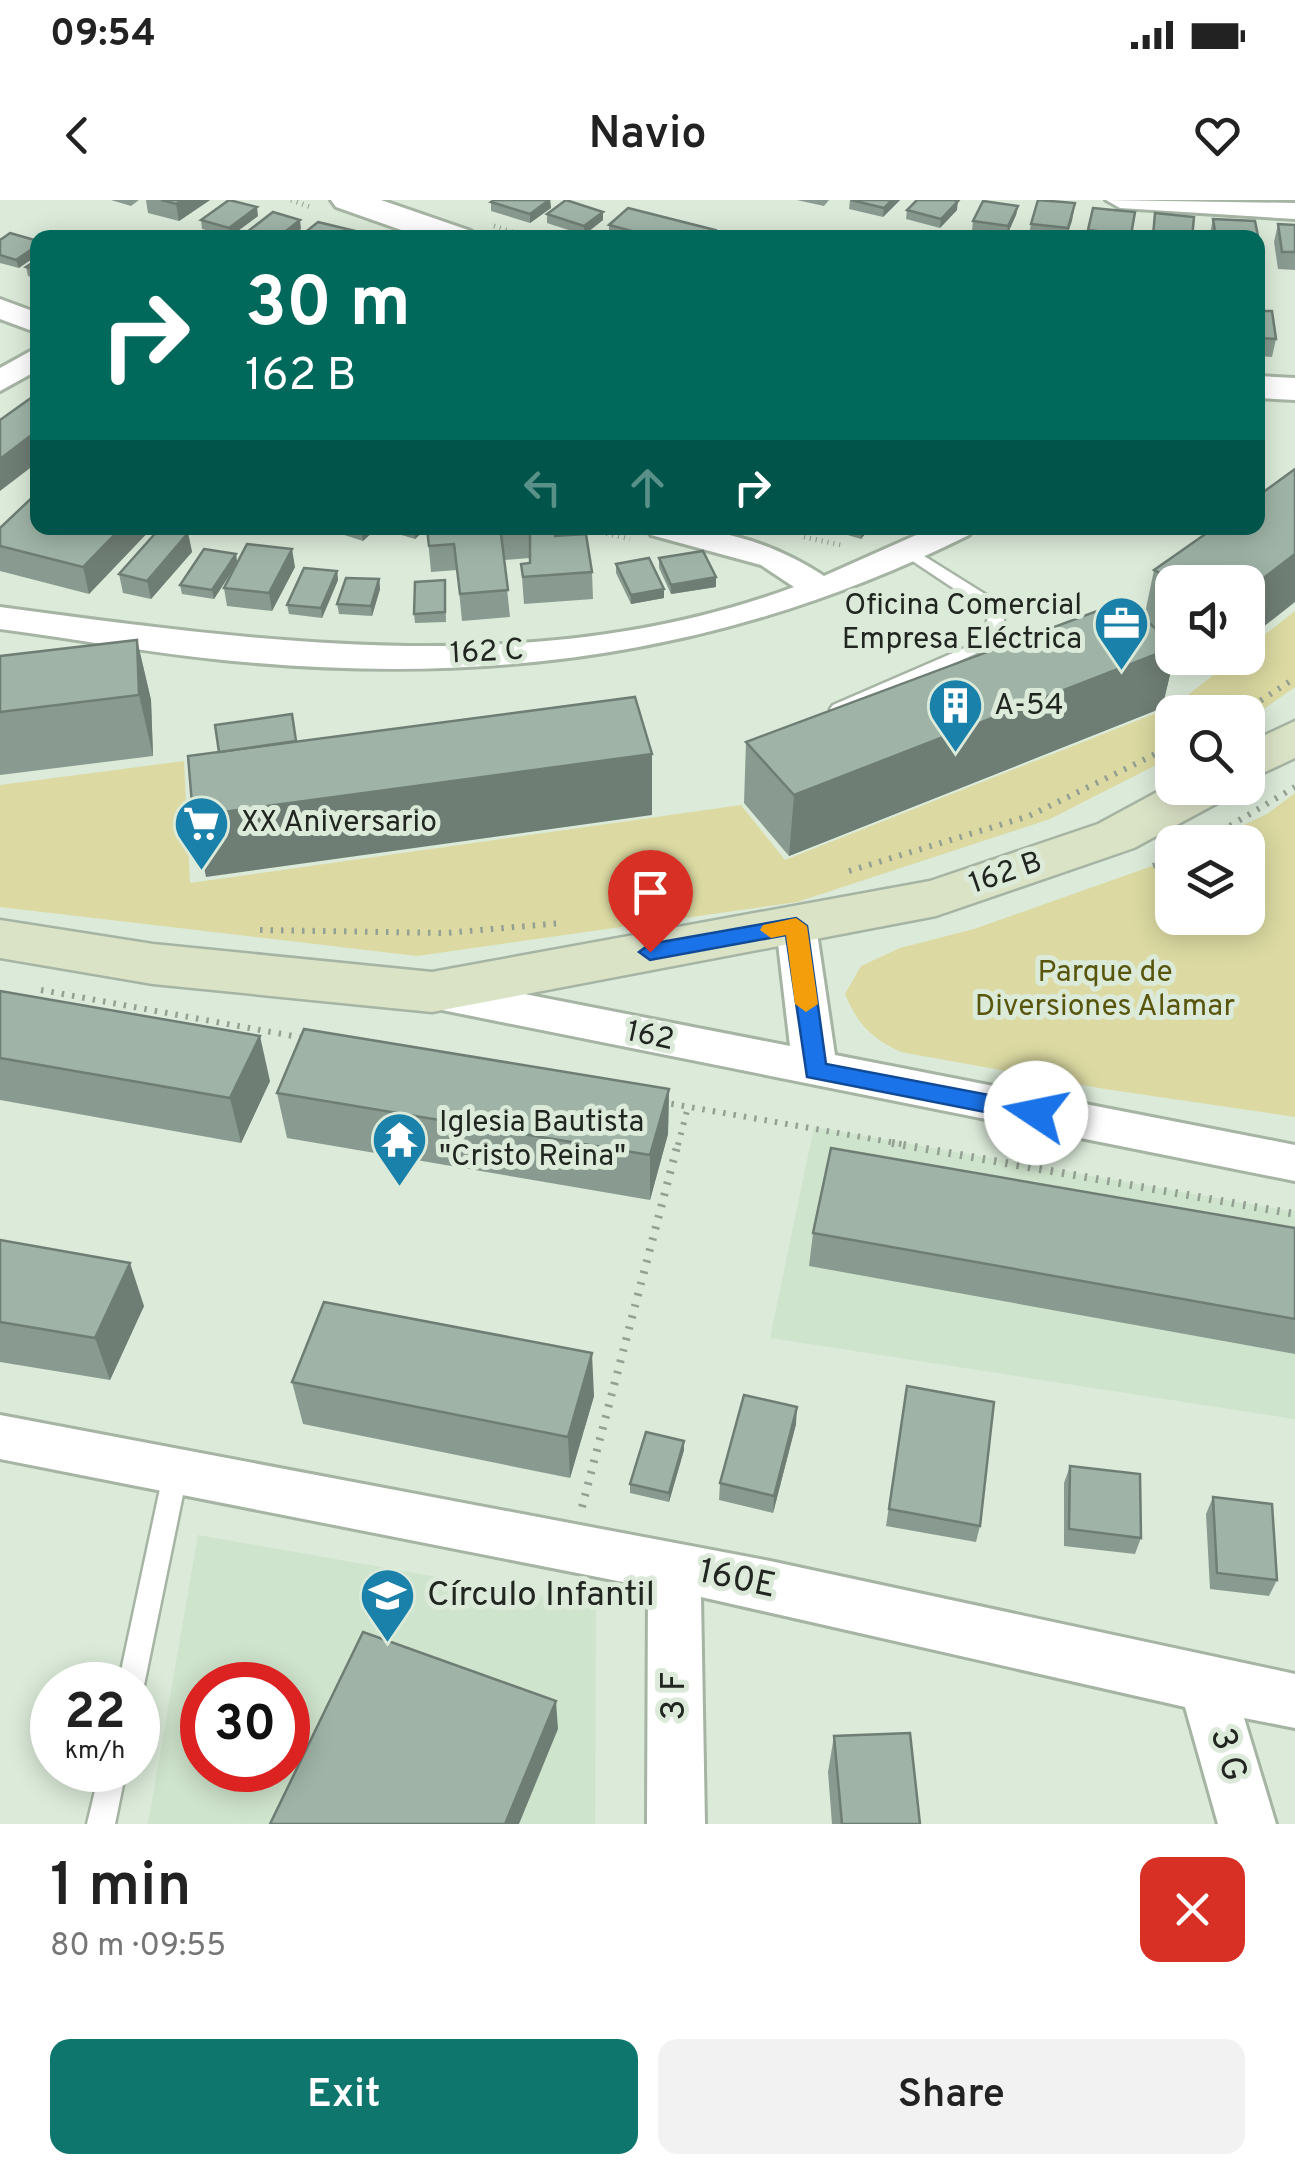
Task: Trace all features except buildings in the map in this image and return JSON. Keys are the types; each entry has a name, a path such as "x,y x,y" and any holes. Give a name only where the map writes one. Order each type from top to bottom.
{"main road":[{"path":"1265,754 1295,737"},
{"name":"162 B","path":"432,992 936,898 1116,836 1173,805"},
{"name":"162","path":"0,939 152,964 432,992"}],"street":[{"path":"348,200 436,230"},
{"path":"1120,200 1295,211"},
{"path":"0,308 30,321"},
{"path":"0,382 30,361"},
{"path":"1265,387 1295,389"},
{"path":"656,535 773,558 819,588"},
{"name":"162 C","path":"0,618 88,638 232,650 432,657 536,651 656,634 738,615 819,588 942,535"},
{"path":"796,926 815,1071"},
{"name":"162","path":"432,992 815,1071 1295,1163"},
{"name":"160E","path":"0,1437 571,1547 1295,1701"},
{"name":"3 F","path":"674,1568 676,1824"},
{"name":"3 G","path":"1207,1685 1247,1824"}],"lane":[{"path":"816,719 991,643 998,610 908,551"},
{"path":"136,1662 176,1470"},
{"path":"102,1824 109,1792"}],"path":[{"path":"800,536 851,548"},
{"path":"1265,697 1295,678"},
{"path":"846,872 1029,816 1155,754"},
{"path":"1231,825 1295,787"},
{"path":"240,929 445,933 577,922"},
{"path":"39,990 313,1040"},
{"path":"645,1100 1295,1214"},
{"path":"571,1547 688,1107"}],"shaded area":[{"path":"814,1127 1295,1212 1295,1419 770,1338"},
{"name":"Círculo Infantil","path":"198,1535 596,1605 595,1824 148,1824 154,1792 160,1792 160,1755"}],"green space":[{"path":"1295,611 1295,687 1265,708 1265,695 1188,695 1213,675 1265,675 1265,635"},
{"path":"1155,714 1155,766 1050,819 797,902 417,956 0,907 0,785 184,761 190,883 741,805 785,860"},
{"name":"Parque de Diversiones Alamar","path":"1295,793 1295,1117 1105,1089 901,1052 867,1029 845,994 861,966 900,948 974,929 1155,865 1155,935 1265,935 1265,825 1244,825"}],"slow traffic":[{"path":"771,930 796,926 806,1004"}],"place":[{"name":"Oficina Comercial Empresa Eléctrica","path":"1121,672"},
{"name":"A-54","path":"955,755"},
{"name":"XX Aniversario","path":"202,872"},
{"name":"Iglesia Bautista \"Cristo Reina\"","path":"400,1189"},
{"name":"Círculo Infantil","path":"388,1645"}],"route":[{"path":"650,952 796,926 815,1071 1036,1113"}]}
